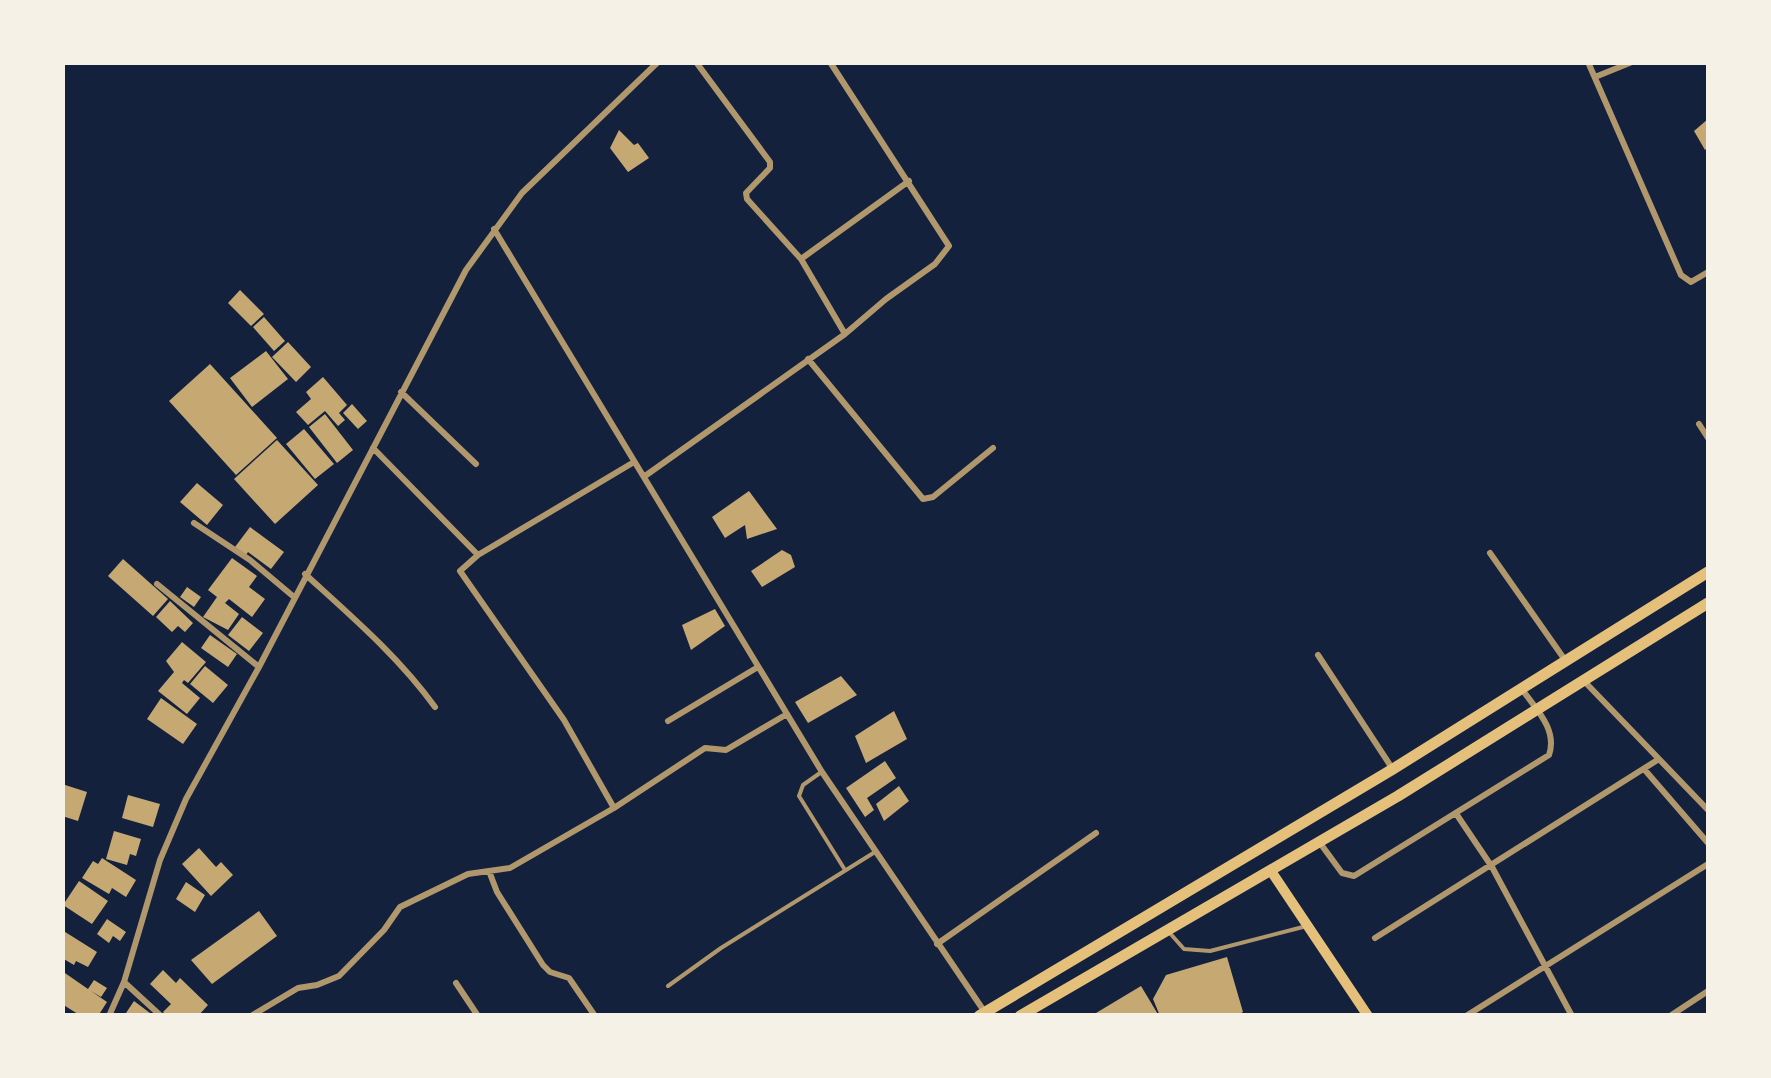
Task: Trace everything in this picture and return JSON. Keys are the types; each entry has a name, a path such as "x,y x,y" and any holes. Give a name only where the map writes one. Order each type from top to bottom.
{"highway":[{"path":"982,1014 1393,769 1708,572"},
{"path":"1020,1016 1320,842 1708,604"},
{"path":"1156,911 1168,931"}],"main road":[{"path":"1271,871 1368,1016"}],"street":[{"path":"108,1016 124,982 171,831 466,270 522,193 658,62"},
{"path":"696,62 770,162 770,168 746,193 747,198 801,259 845,334"},
{"path":"645,476 845,334 948,250 948,240 830,62"},
{"path":"1588,62 1681,275 1692,282 1708,272"},
{"path":"1594,77 1632,62"},
{"path":"801,259 909,181"},
{"path":"494,229 822,772 982,1014"},
{"path":"808,358 923,499 933,497 993,448"},
{"path":"401,392 476,464"},
{"path":"1699,424 1708,438"},
{"path":"373,448 478,555"},
{"path":"614,808 564,720 461,574 463,565 478,555 634,462"},
{"path":"194,523 250,560 294,596"},
{"path":"1490,552 1566,660"},
{"path":"305,574 372,634 435,707"},
{"path":"157,584 259,667"},
{"path":"1318,655 1393,769"},
{"path":"668,721 758,667"},
{"path":"1583,680 1708,810"},
{"path":"1320,842 1342,874 1354,876 1550,756 1551,734 1521,688"},
{"path":"251,1016 298,988 339,976 384,930 400,907 462,876 510,868 529,859 705,748 726,750 787,714"},
{"path":"1375,938 1659,760"},
{"path":"1644,769 1708,843"},
{"path":"1457,815 1492,867 1572,1016"},
{"path":"937,944 1096,833"},
{"path":"1466,1016 1708,864"},
{"path":"489,871 496,892 543,965 550,972 569,978 595,1016"},
{"path":"124,982 161,1016"},
{"path":"456,982 478,1016"},
{"path":"1670,1016 1708,991"}],"lane":[{"path":"822,772 803,785 799,796 846,870"},
{"path":"668,986 721,948 875,852"},
{"path":"1168,931 1184,949 1210,951 1307,925"}],"building":[{"path":"1708,119 1708,147 1705,150 1694,131"},
{"path":"619,130 634,145 638,143 649,158 628,172 610,148"},
{"path":"240,290 264,314 251,326 228,303"},
{"path":"264,317 285,341 274,351 253,327"},
{"path":"288,342 311,367 296,382 272,357"},
{"path":"266,351 288,379 252,407 230,378"},
{"path":"210,364 277,438 236,475 169,401"},
{"path":"323,377 347,405 339,413 345,420 338,426 325,411 308,425 296,412 311,399 306,392"},
{"path":"352,404 367,421 358,429 343,413"},
{"path":"325,414 353,450 337,463 309,427"},
{"path":"304,429 334,464 315,479 286,444"},
{"path":"277,440 318,485 275,524 234,479"},
{"path":"197,483 223,505 207,525 180,502"},
{"path":"749,491 777,529 747,539 745,525 725,538 712,517"},
{"path":"250,527 284,552 271,569 235,547"},
{"path":"782,550 791,555 795,567 762,587 751,571"},
{"path":"232,558 257,576 249,587 265,599 252,617 229,599 225,603 239,614 228,630 203,617 217,597 208,590"},
{"path":"123,559 168,599 153,616 108,576"},
{"path":"187,587 201,597 194,607 180,597"},
{"path":"170,601 193,623 185,632 178,626 172,632 156,617"},
{"path":"715,609 725,626 691,650 682,625"},
{"path":"242,617 263,633 249,651 228,635"},
{"path":"210,635 237,654 228,667 201,648"},
{"path":"182,642 206,662 188,683 182,683 200,698 187,714 158,691 174,672 166,661"},
{"path":"205,666 228,685 213,703 190,684"},
{"path":"841,676 857,695 808,723 795,702"},
{"path":"161,698 197,724 183,744 147,719"},
{"path":"894,711 907,739 866,763 855,736"},
{"path":"885,761 896,778 867,798 874,810 865,817 846,788"},
{"path":"62,784 87,792 78,821 62,816"},
{"path":"899,786 909,801 884,821 876,804"},
{"path":"128,795 160,804 153,827 122,818"},
{"path":"114,831 141,839 136,856 130,854 127,865 106,859"},
{"path":"199,848 216,867 221,862 233,875 211,896 182,864"},
{"path":"102,858 136,880 126,897 112,888 109,894 82,878 93,861 98,864"},
{"path":"79,881 108,901 92,924 63,905"},
{"path":"186,882 205,895 195,912 176,899"},
{"path":"259,911 277,936 212,984 191,960"},
{"path":"107,919 126,932 120,941 113,936 109,943 97,934"},
{"path":"62,930 97,952 88,967 62,958"},
{"path":"1227,957 1243,1012 1236,1016 1160,1016 1153,999 1166,975"},
{"path":"163,970 176,983 180,978 208,1005 198,1016 167,1016 163,1012 171,1004 150,984"},
{"path":"62,971 88,989 94,980 107,988 101,997 91,991 107,1002 98,1016 81,1016 62,1004"},
{"path":"1141,986 1159,1016 1091,1016"},
{"path":"134,1001 154,1016 124,1016"}]}
